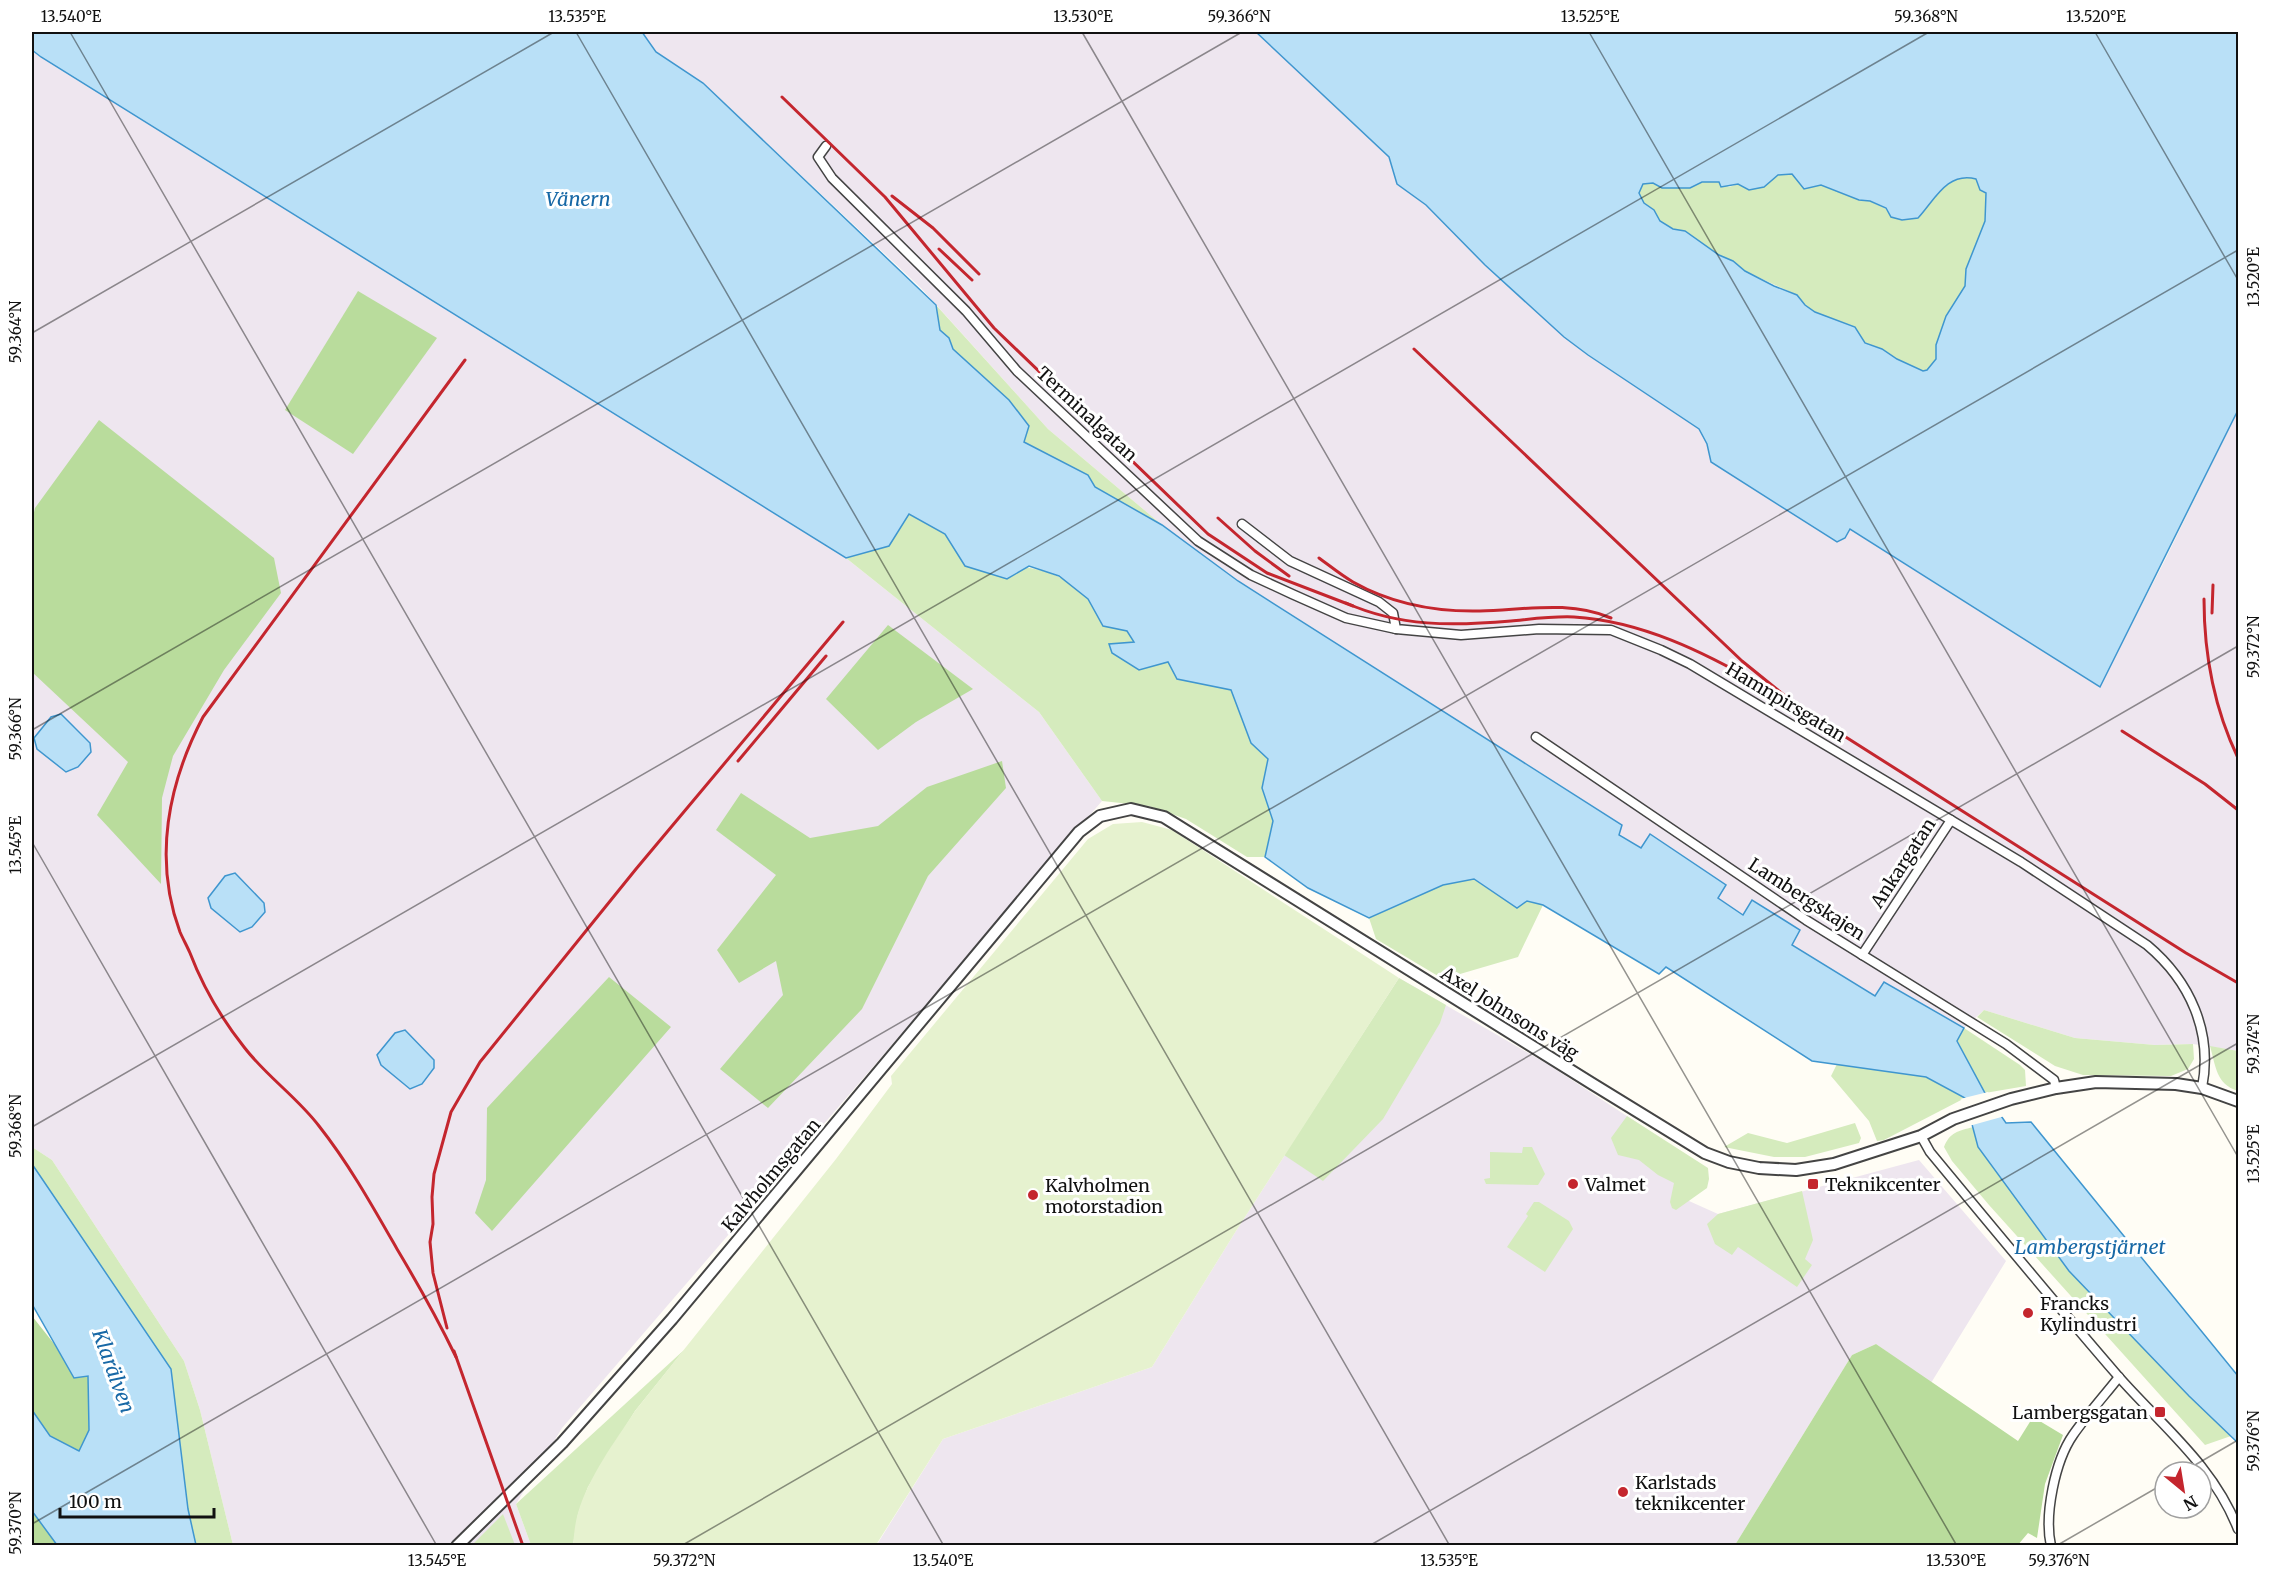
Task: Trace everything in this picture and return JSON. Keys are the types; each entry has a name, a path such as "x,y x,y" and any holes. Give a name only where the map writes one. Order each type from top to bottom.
{"street":[{"name":"Terminalgatan","path":"826,146 818,157 832,178 966,311 1017,370 1198,542 1251,575 1346,618 1396,629"},
{"path":"1242,524 1290,561 1379,602 1393,613 1396,629"},
{"name":"Hamnpirsgatan","path":"1396,629 1461,635 1549,629 1611,630 1690,664 2021,862 2147,945 2166,961 2188,995 2203,1037 2205,1062 2202,1088"},
{"name":"Lambergskajen","path":"1536,737 1863,955 2006,1044 2054,1080 2056,1088"},
{"name":"Axel Johnsons väg","path":"1100,816 1131,809 1164,817 1706,1153 1729,1162 1759,1168 1796,1170 1834,1164 1921,1136 1953,1119 2017,1098 2056,1088 2096,1082 2176,1084 2202,1088 2238,1101"},
{"name":"Kalvholmsgatan","path":"457,1545 562,1443 672,1319 1079,832 1100,816"},
{"name":"Ankargatan","path":"1863,955 1951,820"},
{"path":"1921,1136 1930,1152 2119,1377 2206,1470 2233,1516 2238,1529"},
{"path":"2051,1545 2049,1534 2051,1488 2071,1438 2119,1377"}],"shaded area":[{"path":"642,32 1256,32 1389,157 1397,184 1426,205 1485,265 1564,337 1699,429 1707,444 1711,462 1837,542 1849,528 2099,686 2163,564 2238,410 2238,1051 2193,1044 2155,1045 2075,1038 1984,1010 1964,1028 1884,983 1875,996 1791,945 1800,930 1752,901 1743,915 1717,898 1726,885 1650,835 1641,849 1618,835 1622,825 1238,581 1162,525 1048,429 921,288 703,83 656,52"},
{"path":"32,50 846,558 1039,712 1102,801 562,1428 516,1504 531,1545 233,1545 200,1410 184,1361 52,1160 32,1147"},
{"path":"1399,978 1549,1065 1706,1168 1689,1201 1718,1214 1919,1160 2006,1261 1931,1383 1876,1344 1852,1355 1735,1545 876,1546 943,1439 1152,1367 1236,1231"}],"green space":[{"path":"1793,174 1804,188 1821,185 1859,200 1870,201 1886,209 1891,217 1902,220 1918,218 1942,189 1957,179 1976,179 1980,190 1986,193 1985,221 1966,269 1965,286 1936,345 1937,359 1927,370 1923,371 1882,349 1865,343 1855,327 1815,312 1797,295 1745,271 1685,231 1673,229 1660,221 1654,210 1644,203 1639,193 1643,184 1653,183 1662,188 1689,188 1702,182 1719,182 1729,187 1738,184 1764,187 1778,175"},
{"path":"358,291 437,338 353,454 285,410"},
{"path":"936,305 1048,429 1162,525 1095,487 1088,475 1024,442 1029,425 1009,400 953,349 949,338 940,330"},
{"path":"99,420 274,558 281,593 224,670 173,756 162,798 161,884 97,815 128,762 32,672 32,521 35,508"},
{"path":"909,514 945,534 965,566 1030,568 1045,571 1073,585 1087,597 1103,626 1127,631 1134,642 1110,644 1112,653 1168,662 1177,679 1231,690 1251,743 1268,759 1262,788 1273,820 1265,857 1247,857 1186,819 1149,806 1102,801 1039,712 846,558 889,546"},
{"path":"888,625 973,689 916,722 878,750 826,699"},
{"path":"1002,761 1006,788 928,876 862,1009 768,1108 720,1069 783,995 776,961 739,983 717,950 776,875 716,830 741,793 810,838 878,826 927,787"},
{"name":"Kalvholmen motorstadion","path":"1142,822 1172,830 1399,978 1236,1231 1152,1367 943,1439 876,1545 573,1545 577,1517 589,1486 635,1411 836,1159 892,1084 891,1076 1088,839 1113,824"},
{"path":"1474,879 1517,908 1527,901 1543,905 1518,957 1443,979 1376,939 1369,918 1443,885"},
{"path":"609,977 671,1027 492,1231 475,1213 486,1180 487,1108"},
{"path":"1399,978 1446,1005 1440,1023 1383,1119 1323,1181 1284,1155"},
{"path":"1984,1010 2075,1038 2155,1045 2193,1044 2194,1059 2188,1069 2171,1076 2083,1075 2055,1066 1977,1017"},
{"path":"1964,1028 2020,1065 2025,1070 2026,1086 1985,1093 1957,1040"},
{"path":"2210,1046 2238,1051 2238,1091 2221,1079"},
{"path":"1837,1064 1926,1077 1965,1098 1884,1140 1877,1141 1869,1121 1831,1076"},
{"path":"1627,1116 1708,1168 1707,1188 1676,1210 1672,1208 1670,1202 1674,1183 1658,1175 1639,1160 1618,1155 1611,1138"},
{"path":"1855,1123 1861,1138 1859,1143 1805,1157 1774,1157 1724,1147 1748,1133 1787,1143"},
{"path":"1973,1127 1979,1147 2189,1396 2231,1436 2205,1445 1952,1161 1944,1147 1946,1142 1955,1133"},
{"path":"32,1147 52,1160 184,1361 200,1410 233,1545 196,1545 188,1509 32,1164"},
{"path":"1523,1147 1532,1147 1545,1174 1538,1185 1486,1184 1484,1179 1490,1178 1490,1152 1522,1153"},
{"path":"1802,1191 1813,1240 1805,1259 1812,1265 1797,1287 1738,1247 1732,1255 1715,1244 1707,1224 1718,1214"},
{"path":"1534,1202 1539,1202 1569,1221 1573,1229 1545,1272 1507,1247 1528,1216 1526,1214"},
{"path":"32,1316 55,1345 74,1378 88,1376 89,1430 79,1451 50,1436 32,1410"},
{"path":"1876,1344 2018,1441 2033,1417 2063,1435 2045,1484 2037,1538 2028,1533 2017,1546 1735,1545 1852,1355"},
{"path":"684,1350 635,1411 588,1487 578,1514 573,1545 531,1545 516,1504"},
{"path":"32,1511 57,1545 32,1545"},
{"path":"503,1514 515,1545 472,1545"}],"water":[{"name":"Vänern","path":"32,32 642,32 656,52 703,83 936,305 940,330 949,338 953,349 1009,400 1029,426 1024,442 1088,475 1095,487 1162,525 1238,581 1622,825 1619,835 1641,848 1650,834 1726,885 1718,898 1743,915 1752,900 1800,930 1792,945 1875,996 1884,982 1964,1028 1957,1041 1985,1093 2006,1123 2031,1122 2238,1376 2238,1443 2189,1396 2069,1271 1978,1147 1965,1098 1926,1077 1812,1061 1666,967 1659,974 1543,905 1527,901 1517,908 1474,879 1443,885 1369,918 1308,888 1265,857 1273,821 1262,788 1268,759 1251,743 1231,690 1177,679 1168,662 1139,670 1112,653 1109,644 1134,642 1127,631 1103,626 1088,599 1059,576 1029,566 1007,579 965,566 945,534 909,514 889,546 846,558 41,57 32,50"},
{"path":"1256,32 2238,32 2238,410 2100,687 1850,529 1845,538 1837,542 1711,462 1707,444 1699,429 1564,337 1485,265 1426,205 1397,184 1389,157","holes":["1792,174 1804,189 1821,185 1859,200 1870,201 1886,208 1891,217 1902,220 1918,218 1942,189 1957,179 1976,179 1980,190 1986,193 1985,221 1966,269 1965,286 1946,316 1936,345 1936,359 1927,370 1923,371 1882,349 1865,343 1855,327 1815,312 1797,295 1745,271 1685,231 1673,229 1660,221 1654,210 1644,203 1639,193 1643,184 1653,183 1662,188 1690,188 1702,182 1719,182 1721,187 1738,184 1749,190 1764,187 1778,175"]},
{"path":"61,714 90,743 91,752 78,767 66,772 37,749 34,738 51,717"},
{"path":"235,873 264,903 265,912 252,927 240,932 211,908 208,898 225,876"},
{"path":"405,1030 434,1060 434,1068 422,1084 410,1089 381,1065 377,1055 395,1033"},
{"name":"Klarälven","path":"32,1164 171,1369 188,1509 196,1545 57,1545 32,1511 32,1410 50,1436 79,1451 89,1430 88,1376 74,1378 32,1304"}],"pier":[{"path":"1988,1092 2005,1116 1969,1126 1960,1099"}],"railway":[{"path":"782,97 885,197 994,328 1208,534 1267,573 1353,606"},
{"path":"892,196 933,228 979,274"},
{"path":"939,249 972,280"},
{"path":"1414,349 1742,661 1800,708 2186,953 2238,983"},
{"path":"456,1357 413,1275 330,1140 310,1115 253,1058 213,1002 180,932 167,877 166,850 173,795 191,742 203,717 465,360"},
{"path":"1218,518 1255,551 1289,576"},
{"path":"1319,558 1368,590 1414,605 1463,611 1546,607 1579,609 1611,618"},
{"path":"2212,613 2213,585"},
{"path":"2204,599 2204,620 2212,680 2223,720 2238,758"},
{"path":"1346,603 1386,617 1427,623 1468,624 1558,617 1599,620 1671,640 1761,685"},
{"path":"447,1328 433,1273 430,1242 433,1224 434,1174 451,1112 480,1062 636,869 843,622"},
{"path":"738,761 826,656"},
{"path":"2122,731 2205,784 2238,810"},
{"path":"454,1351 523,1546"}],"place":[{"name":"Valmet","path":"1573,1184"},
{"name":"Teknikcenter","path":"1813,1184"},
{"name":"Kalvholmen motorstadion","path":"1033,1195"},
{"name":"Francks Kylindustri","path":"2028,1313"},
{"name":"Lambergsgatan","path":"2160,1412"},
{"name":"Karlstads teknikcenter","path":"1623,1492"}],"water label":[{"name":"Lambergstjärnet","path":"2090,1246"}]}
